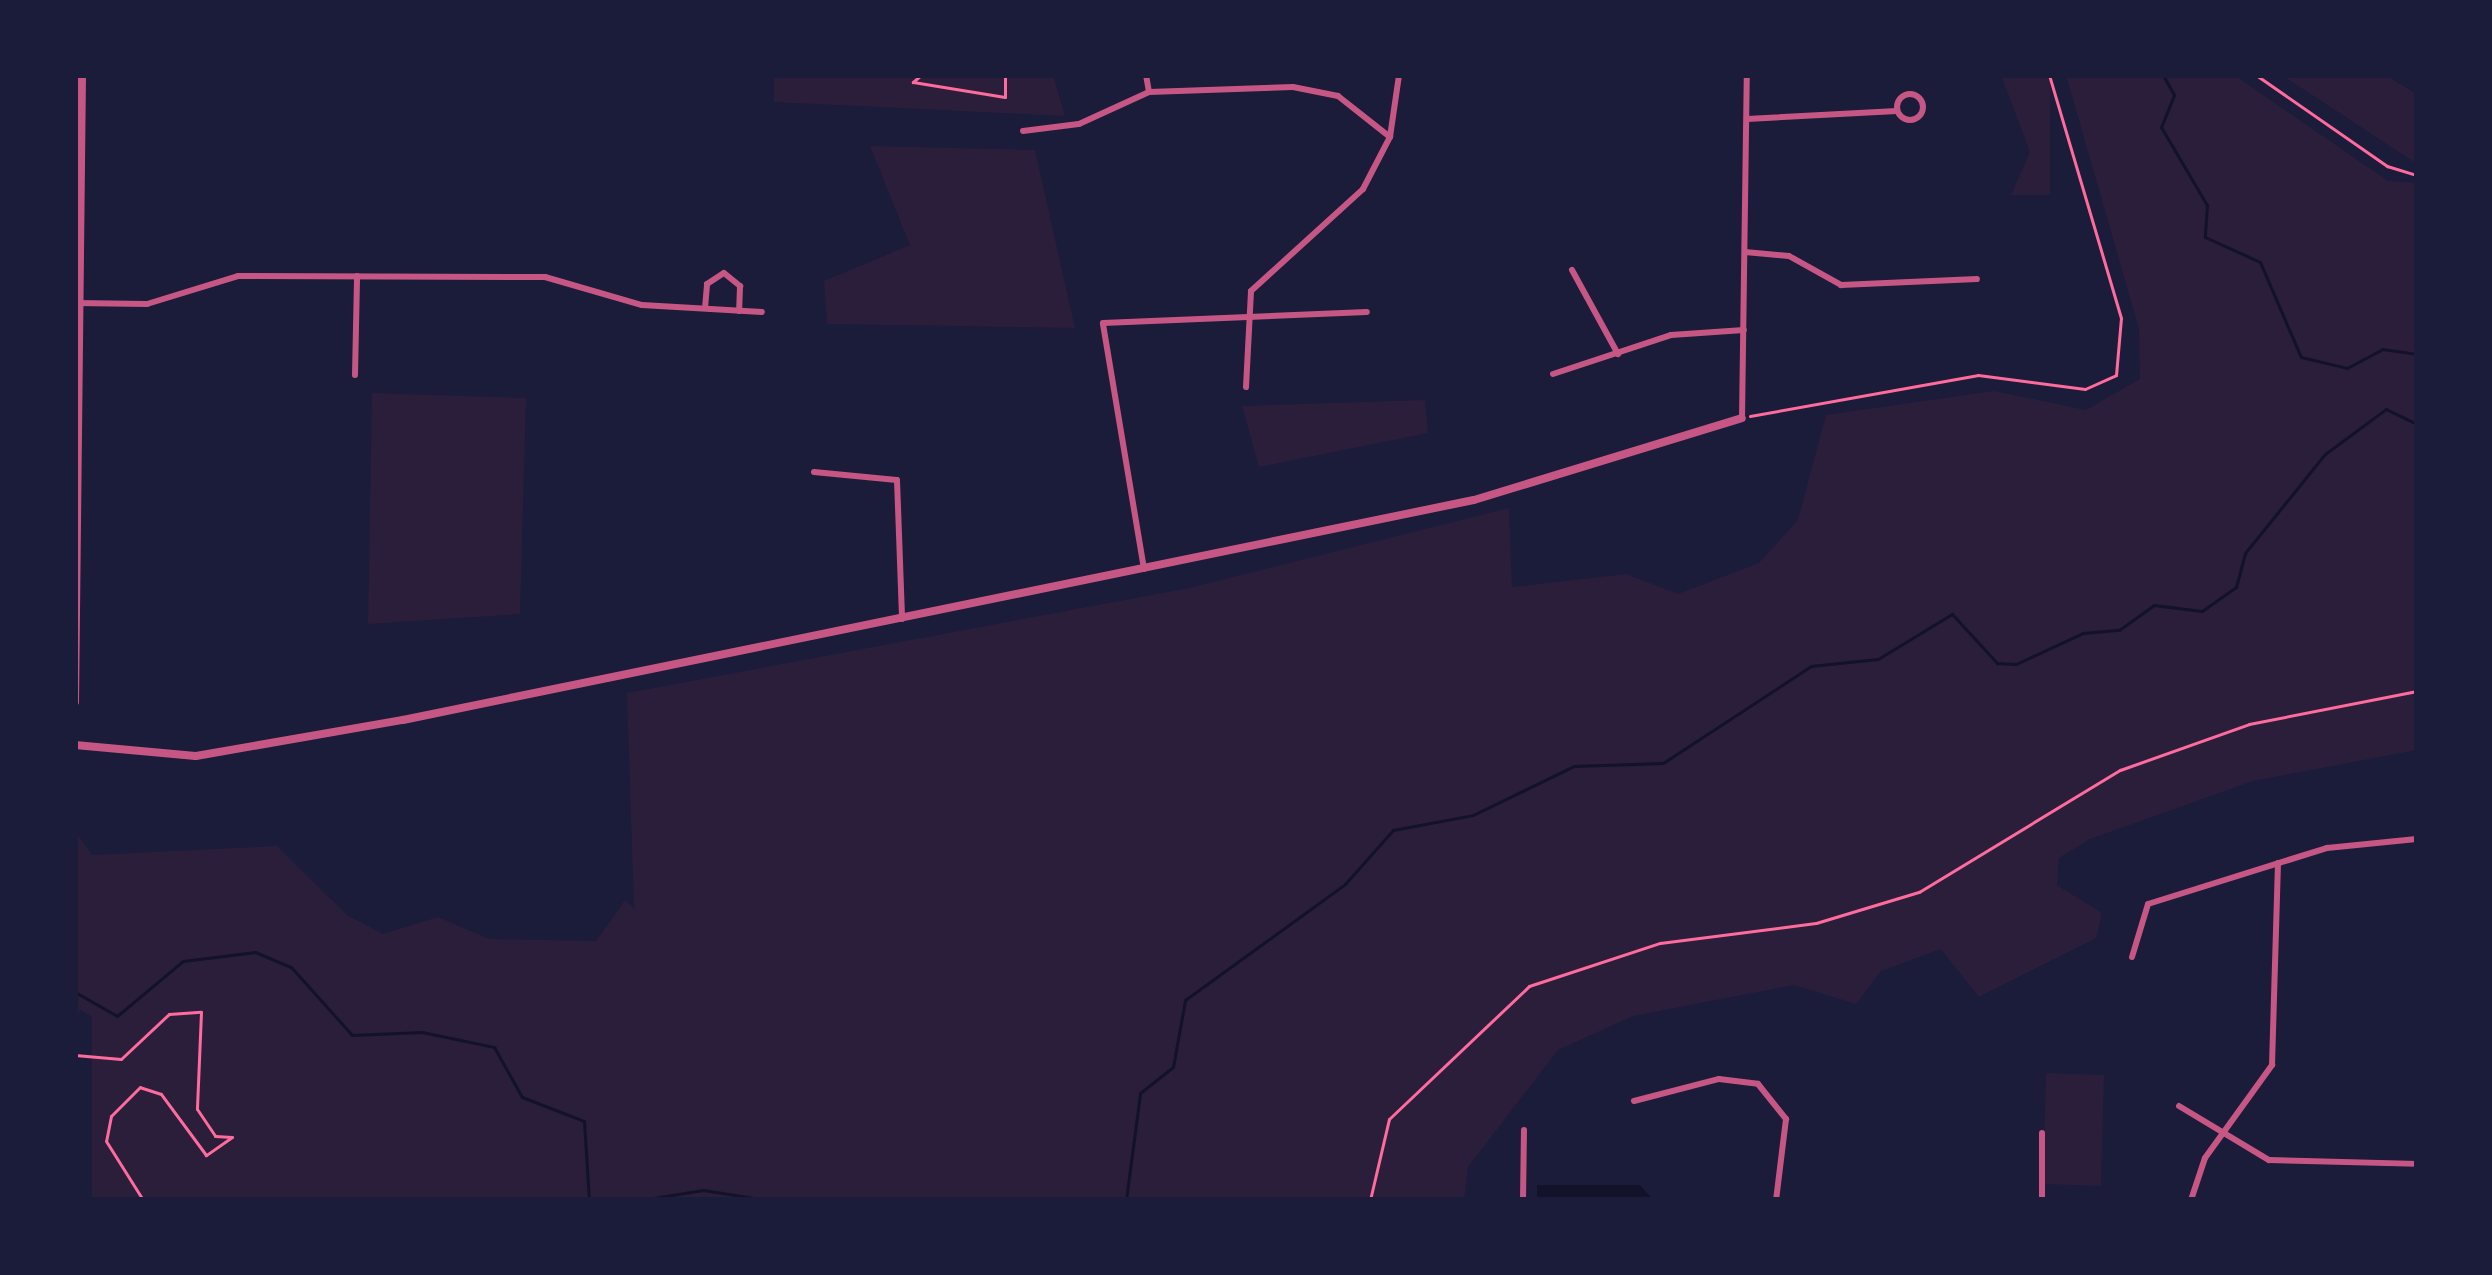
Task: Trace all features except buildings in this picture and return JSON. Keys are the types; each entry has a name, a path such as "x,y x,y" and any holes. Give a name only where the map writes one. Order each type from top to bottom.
{"street":[{"path":"75,702 82,75"},
{"path":"1146,75 1149,92"},
{"path":"1246,387 1246,321 1258,279 1349,206 1390,137 1399,75"},
{"path":"75,745 235,752 1144,571 1545,482 1742,418 1748,75"},
{"path":"1023,131 1079,124 1149,92 1321,90 1390,137"},
{"path":"1747,119 1897,111 1911,121 1923,105 1907,94 1897,111"},
{"path":"1745,251 1789,256 1841,285 1977,279"},
{"path":"1572,270 1618,354"},
{"path":"705,309 707,284 724,273 740,286 739,310"},
{"path":"76,304 147,304 238,276 556,277 642,305 762,312"},
{"path":"355,375 357,276"},
{"path":"1144,571 1098,336 1115,317 1246,321 1366,312"},
{"path":"1553,374 1672,335 1744,330"},
{"path":"814,472 891,475 903,495 902,619"},
{"path":"2132,957 2148,904 2278,863 2417,839"},
{"path":"2191,1200 2222,1136 2275,1052 2278,863"},
{"path":"1634,1101 1719,1079 1770,1094 1786,1119 1776,1200"},
{"path":"2179,1106 2222,1136 2290,1164 2417,1161 2417,1108"},
{"path":"1522,1200 1523,1130"},
{"path":"2042,1133 2042,1200"}],"path":[{"path":"921,75 913,82 1005,97 1005,75"},
{"path":"1742,418 1978,375 2085,389 2116,374 2121,319 2050,75"},
{"path":"2256,75 2387,166 2417,175"},
{"path":"1370,1200 1389,1119 1529,986 1646,946 1816,922 1919,892 2120,770 2379,693 2417,691"},
{"path":"75,1055 121,1059 170,1014 201,1012 197,1108 214,1136 232,1137 206,1155 161,1094 140,1087 111,1116 106,1142 143,1200"}],"shaded area":[{"path":"774,75 1053,75 1065,116 774,102"},
{"path":"2001,75 2050,75 2050,195 2011,195 2030,152"},
{"path":"2066,75 2234,75 2388,181 2417,183 2417,750 2253,781 2090,839 2059,858 2057,885 2102,913 2096,938 1979,997 1941,949 1881,971 1856,1004 1794,985 1633,1016 1558,1050 1468,1167 1464,1200 92,1200 92,1017 79,1009 75,1090 75,831 92,855 277,846 347,915 383,934 438,917 489,939 596,941 625,900 634,908 627,693 1189,588 1509,508 1512,587 1626,574 1678,594 1759,563 1798,520 1826,415 1994,391 2086,410 2140,379 2139,329"},
{"path":"2282,75 2385,75 2415,93 2417,164"},
{"path":"870,146 1035,150 1075,328 827,324 824,281 910,245"},
{"path":"372,393 526,398 520,614 368,624"},
{"path":"1425,400 1428,433 1259,467 1242,406"},
{"path":"2046,1073 2104,1075 2101,1186 2043,1184"},
{"path":"1537,1185 1640,1185 1653,1200 1537,1200"}],"waterway":[{"path":"2163,75 2174,95 2161,127 2207,205 2205,237 2260,262 2301,357 2347,368 2382,349 2417,354"},
{"path":"1126,1200 1140,1093 1173,1067 1185,1000 1345,884 1393,830 1473,815 1574,766 1663,763 1811,666 1878,659 1952,614 1997,663 2016,664 2083,633 2119,630 2154,605 2202,611 2236,587 2245,553 2325,454 2386,409 2417,424"},
{"path":"75,992 117,1016 183,961 255,952 291,967 352,1035 422,1032 494,1047 522,1097 584,1121 589,1200"},
{"path":"641,1200 703,1190 767,1200"}]}
